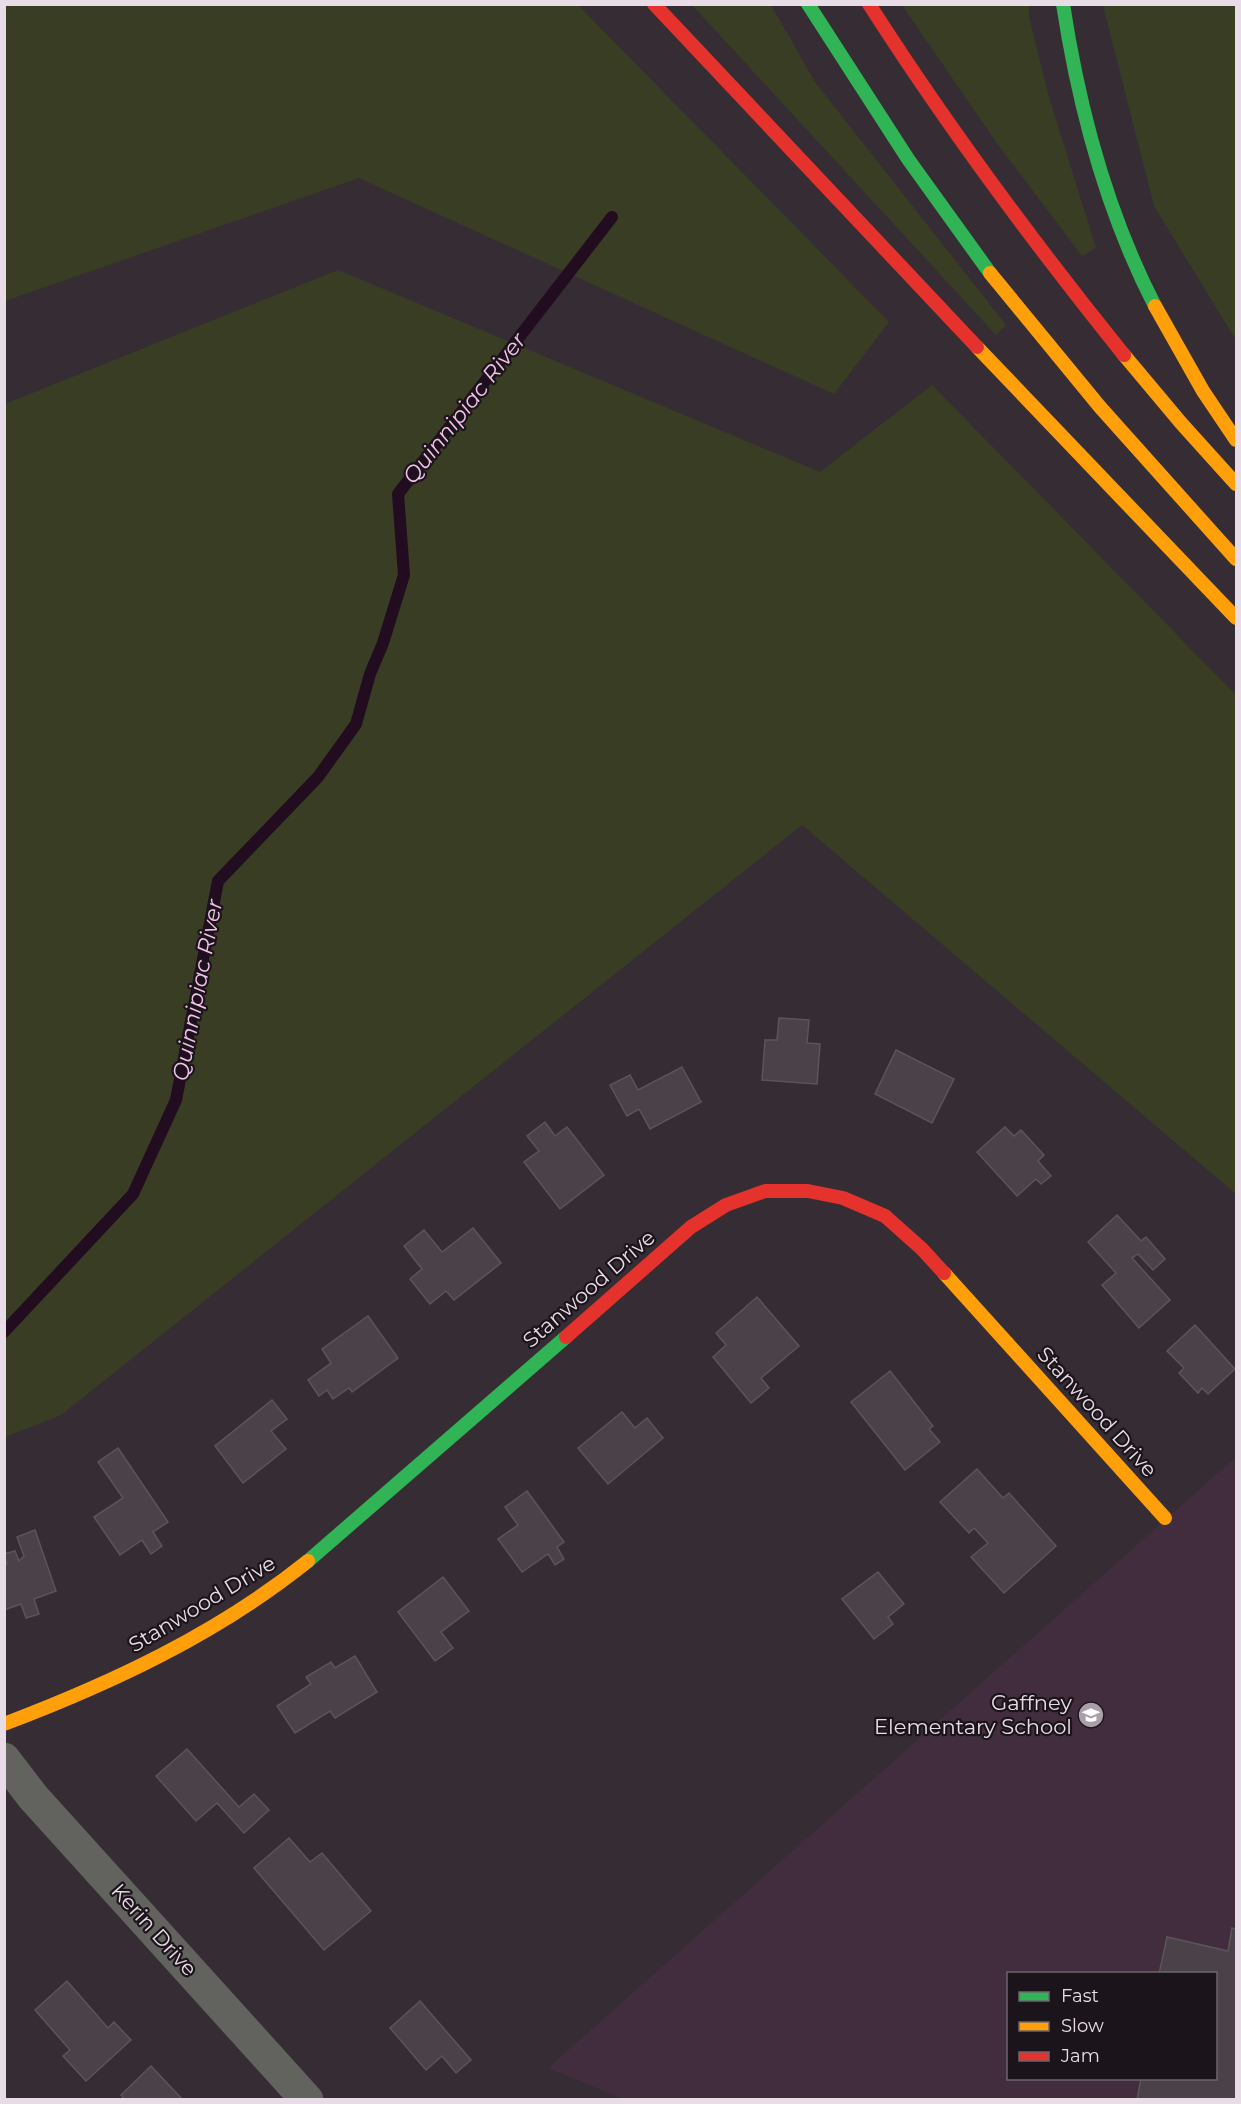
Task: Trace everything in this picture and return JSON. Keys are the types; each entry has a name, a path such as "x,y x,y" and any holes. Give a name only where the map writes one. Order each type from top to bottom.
{"main road":[{"path":"654,4 1236,618"},
{"path":"808,4 916,171 1008,294 1112,421 1236,559"},
{"path":"869,4 958,137 1050,262 1137,370 1236,484"},
{"path":"1063,4 1084,116 1121,233 1167,333 1204,394 1236,440"},
{"name":"Stanwood Drive","path":"4,1724 65,1701 127,1673 244,1608 294,1573 691,1227 726,1205 765,1191 808,1191 843,1198 885,1216 922,1249 1165,1518"}],"street":[{"name":"Kerin Drive","path":"4,1759 33,1797 307,2100"}],"shaded area":[{"name":"Gaffney Elementary School","path":"1236,1457 1236,2099 625,2100 548,2068"}],"green space":[{"path":"4,5 578,5 889,322 834,394 359,178 5,301"},
{"path":"692,5 771,5 815,82 1006,325 996,335"},
{"path":"902,5 1029,5 1029,16 1048,94 1096,248 1082,256 996,142"},
{"path":"1103,5 1236,5 1236,340 1154,206"},
{"path":"338,270 820,472 932,385 1236,695 1236,1194 802,825 61,1415 5,1437 5,404"}],"building":[{"path":"779,1018 809,1020 807,1043 820,1044 817,1084 762,1080 765,1040 777,1040"},
{"path":"896,1050 954,1079 932,1123 875,1094"},
{"path":"682,1067 701,1102 650,1129 639,1109 627,1116 610,1085 630,1075 638,1090"},
{"path":"545,1122 555,1136 567,1127 604,1175 560,1209 524,1162 539,1151 527,1136"},
{"path":"1005,1127 1014,1136 1021,1130 1044,1155 1038,1161 1051,1176 1041,1184 1036,1179 1017,1196 977,1152"},
{"path":"1117,1215 1141,1241 1146,1237 1165,1259 1153,1270 1138,1254 1132,1258 1170,1300 1139,1328 1102,1285 1116,1273 1088,1242"},
{"path":"473,1228 501,1263 454,1300 446,1291 430,1304 410,1279 422,1269 404,1246 424,1230 442,1252"},
{"path":"757,1297 799,1346 761,1378 769,1388 751,1403 713,1357 726,1345 716,1333"},
{"path":"368,1316 398,1358 352,1392 349,1388 333,1399 327,1390 319,1396 308,1380 331,1363 322,1349"},
{"path":"1195,1325 1235,1369 1208,1394 1202,1388 1198,1393 1179,1373 1184,1368 1167,1351"},
{"path":"890,1371 933,1426 929,1429 940,1442 905,1470 851,1402"},
{"path":"272,1400 287,1419 271,1431 286,1449 243,1483 215,1446"},
{"path":"622,1412 635,1428 647,1418 663,1438 608,1484 578,1448"},
{"path":"118,1448 168,1522 153,1532 162,1546 151,1554 142,1540 120,1555 94,1517 123,1498 98,1462"},
{"path":"977,1469 1003,1498 1009,1493 1056,1546 1004,1593 971,1557 988,1543 974,1528 969,1533 940,1502"},
{"path":"527,1491 564,1542 557,1547 564,1559 555,1565 548,1554 522,1572 498,1539 518,1525 505,1507"},
{"path":"35,1530 56,1591 34,1599 39,1614 26,1618 21,1604 4,1610 4,1565 7,1564 4,1554 15,1551 19,1561 24,1556 17,1537"},
{"path":"878,1572 904,1604 888,1617 893,1624 874,1639 842,1599"},
{"path":"443,1577 469,1611 441,1632 453,1648 435,1661 398,1612"},
{"path":"355,1656 377,1692 335,1718 330,1711 295,1733 277,1706 311,1684 306,1677 331,1662 335,1668"},
{"path":"187,1749 239,1807 254,1794 269,1810 244,1833 217,1803 196,1821 156,1776"},
{"path":"289,1838 310,1862 322,1853 371,1911 324,1950 254,1868"},
{"path":"1232,1928 1236,1929 1236,2100 1137,2100 1141,2080 1217,2080 1217,1972 1159,1972 1167,1937 1228,1951"},
{"path":"67,1981 108,2028 114,2022 131,2040 86,2081 63,2056 70,2050 35,2010"},
{"path":"420,2001 471,2060 456,2073 442,2056 426,2070 390,2028"},
{"path":"151,2066 183,2100 125,2100 121,2095"}],"waterway":[{"name":"Quinnipiac River","path":"4,1332 133,1194 176,1100 218,881 318,777 356,724 370,674 383,643 404,575 398,494 612,217"}],"traffic: fast":[{"path":"808,4 908,159 990,273"},
{"path":"1063,4 1077,82 1097,159 1122,234 1155,306"},
{"path":"308,1561 566,1337"}],"traffic: slow":[{"path":"990,273 1100,407 1236,559"},
{"path":"1155,306 1203,391 1236,440"},
{"path":"977,347 1236,618"},
{"path":"1124,355 1236,484"},
{"path":"944,1273 1165,1518"},
{"path":"4,1724 124,1674 200,1634 237,1612 308,1561"}],"traffic: jam":[{"path":"654,4 977,347"},
{"path":"869,4 992,183 1124,355"},
{"path":"566,1337 691,1227 726,1205 765,1191 808,1191 843,1198 885,1216 922,1249 944,1273"}],"place":[{"name":"Gaffney Elementary School","path":"1091,1715"}]}
